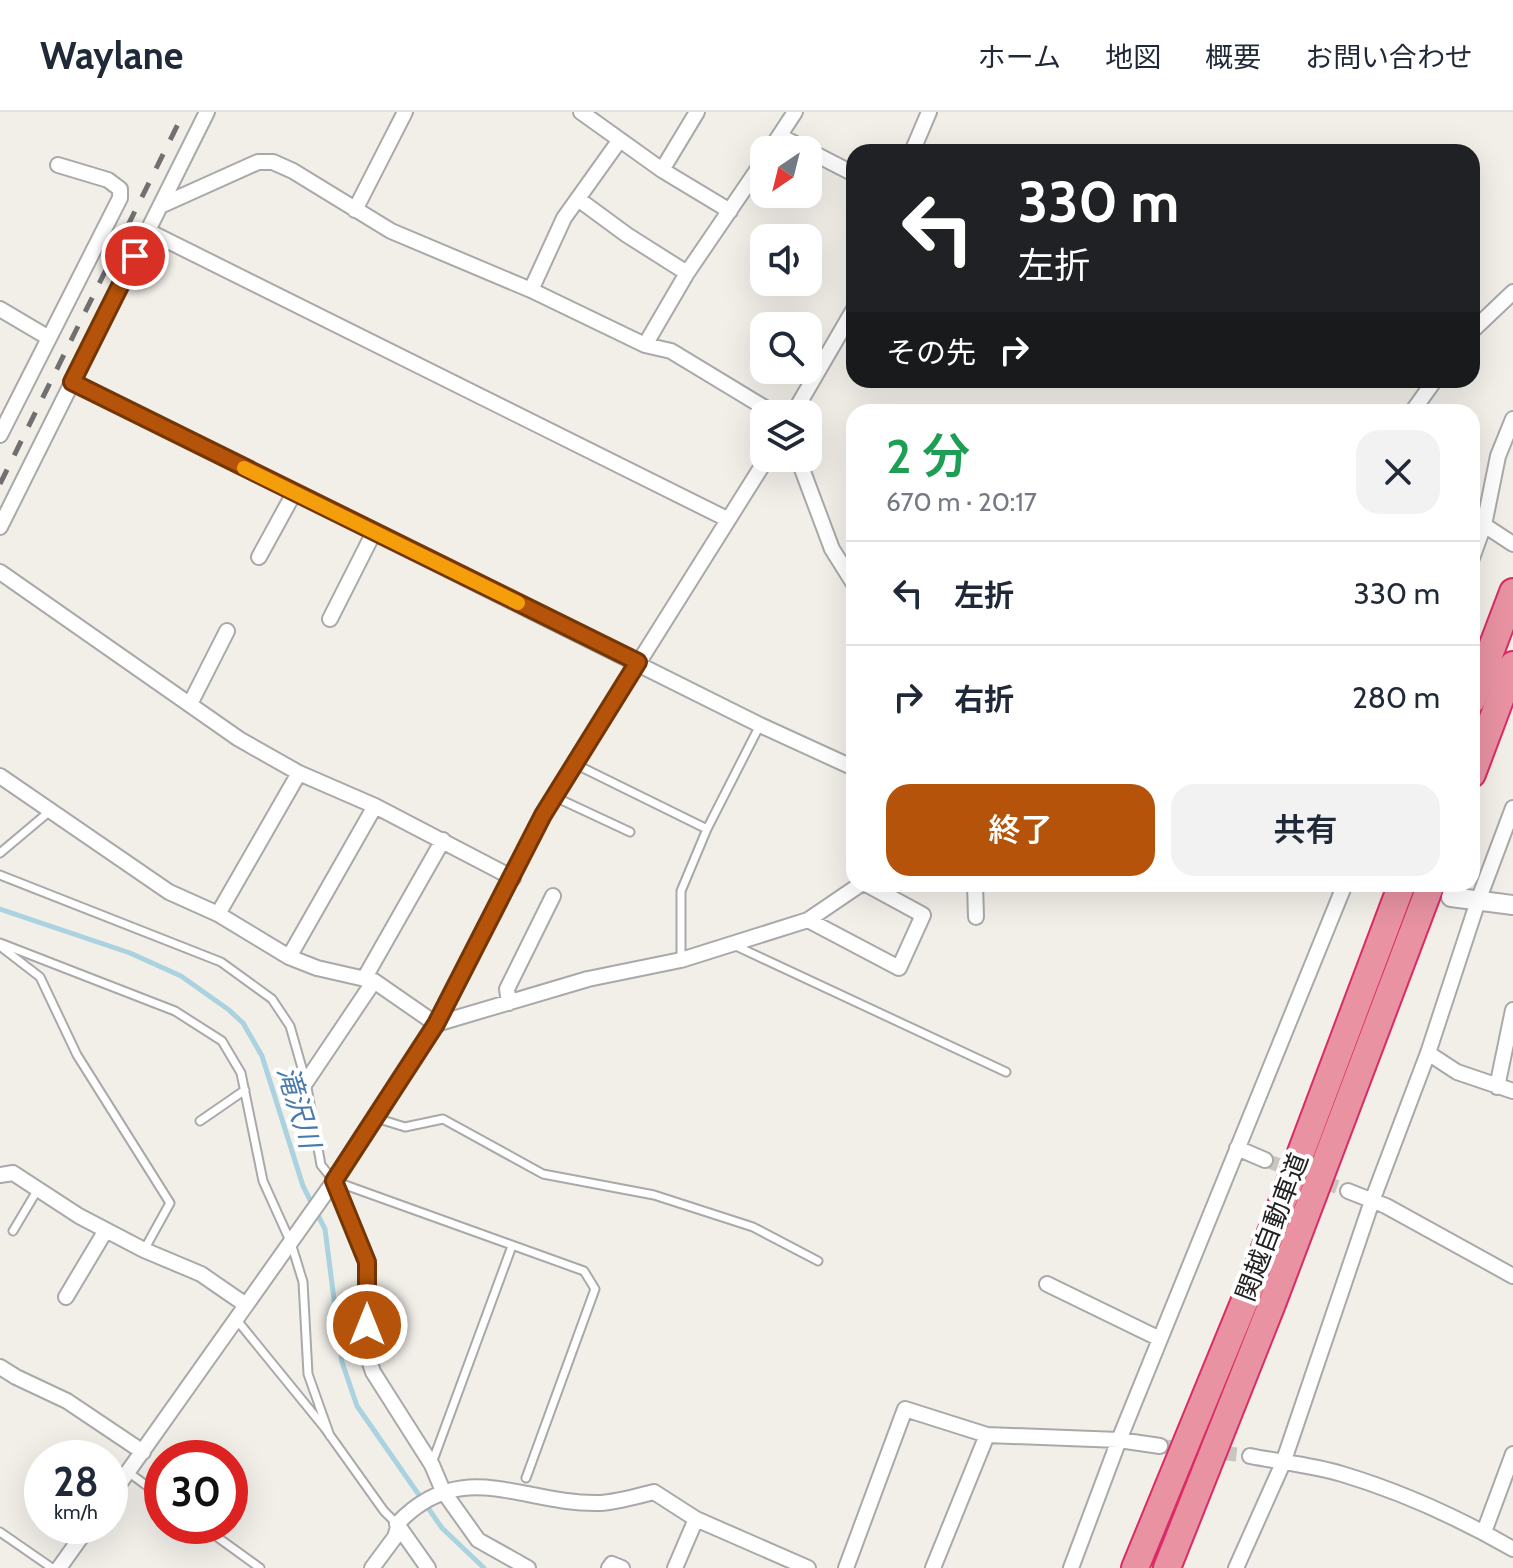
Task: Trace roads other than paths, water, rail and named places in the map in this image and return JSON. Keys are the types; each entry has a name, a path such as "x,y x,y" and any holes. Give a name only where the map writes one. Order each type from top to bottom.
{"highway":[{"path":"1480,679 1513,592"},
{"path":"1480,753 1513,665"},
{"name":"関越自動車道","path":"1135,1568 1250,1288 1399,892"},
{"name":"関越自動車道","path":"1167,1568 1440,892"}],"street":[{"path":"0,527 207,112"},
{"path":"355,210 405,112"},
{"path":"662,170 697,112"},
{"path":"780,136 795,112"},
{"path":"912,112 928,116 916,144"},
{"path":"589,114 619,141 730,211"},
{"path":"531,290 564,218 619,141"},
{"path":"822,158 846,170"},
{"path":"160,206 258,162 273,162 391,231 531,290 645,345 671,351 752,400"},
{"path":"0,435 120,198 120,189 108,180 58,165"},
{"path":"645,345 687,273 750,181"},
{"path":"578,199 687,273"},
{"path":"148,231 727,519"},
{"path":"1480,323 1513,292"},
{"path":"0,309 49,338"},
{"path":"801,400 846,323"},
{"path":"72,382 760,725 846,764"},
{"path":"1480,536 1498,456 1513,419"},
{"path":"128,1472 334,1181 436,1024 555,797 758,472"},
{"path":"803,472 832,549 846,571"},
{"path":"259,557 294,493"},
{"path":"1484,525 1513,544"},
{"path":"330,619 374,532"},
{"path":"0,572 239,739 299,773 375,806 513,878"},
{"path":"190,704 227,631"},
{"path":"218,914 299,773"},
{"path":"0,776 169,892 218,914 289,957 317,968 369,980 436,1024 588,979 681,960 808,920 852,892"},
{"path":"289,957 375,806"},
{"path":"1236,1568 1283,1463 1372,1201 1428,1053 1478,901 1513,808"},
{"path":"306,1082 369,980 443,840"},
{"path":"808,920 899,968 923,915 879,892"},
{"path":"975,892 976,917"},
{"path":"1071,1568 1119,1440 1342,892"},
{"path":"1448,892 1478,901 1513,905"},
{"path":"509,1003 507,989 553,896"},
{"path":"1497,1087 1513,1010"},
{"path":"1428,1053 1457,1072 1513,1091"},
{"path":"1237,1148 1265,1160"},
{"path":"0,1175 13,1173 106,1230 201,1274 246,1305"},
{"path":"334,1181 367,1262 366,1351 373,1372 432,1465 440,1493 478,1540 528,1568"},
{"path":"1348,1191 1386,1206 1513,1276"},
{"path":"66,1297 106,1230"},
{"path":"1047,1284 1160,1339"},
{"path":"0,1367 67,1401 143,1452"},
{"path":"846,1568 905,1409 987,1435 1119,1440 1160,1446"},
{"path":"933,1568 987,1435"},
{"path":"1484,1532 1513,1454"},
{"path":"1250,1456 1338,1472 1401,1493 1513,1549"},
{"path":"372,1568 409,1512 440,1493 480,1486 601,1503 654,1492 696,1519 808,1568"},
{"path":"675,1568 696,1519"},
{"path":"398,1526 428,1568"},
{"path":"60,1567 76,1544"},
{"path":"609,1568 612,1564 622,1568"}],"lane":[{"path":"681,960 681,891 707,829 760,725"},
{"path":"575,764 707,829"},
{"path":"555,797 630,832"},
{"path":"0,853 51,810"},
{"path":"0,875 221,962 272,999 290,1026 306,1082 321,1165 334,1181 584,1271 595,1289 526,1478"},
{"path":"732,944 1006,1072"},
{"path":"0,945 175,1011 222,1041 241,1073 263,1181 291,1243 303,1282 308,1374 330,1436"},
{"path":"0,945 40,977 77,1055 170,1203 144,1250"},
{"path":"200,1121 245,1090"},
{"path":"376,1118 405,1127 443,1119 543,1174 654,1195 753,1227 818,1261"},
{"path":"13,1231 38,1189"},
{"path":"432,1465 512,1246"},
{"path":"236,1319 398,1526"},
{"path":"128,1472 144,1484"},
{"path":"0,1532 60,1567"},
{"path":"227,1544 260,1568"}],"waterway":[{"name":"滝沢川","path":"0,909 130,953 181,976 243,1023 262,1056 303,1186 325,1229 342,1362 357,1406 442,1528 484,1568"}],"tunnel":[{"path":"1265,1160 1348,1191"},
{"path":"1160,1446 1250,1456"}],"railway":[{"path":"0,484 184,112"}]}
